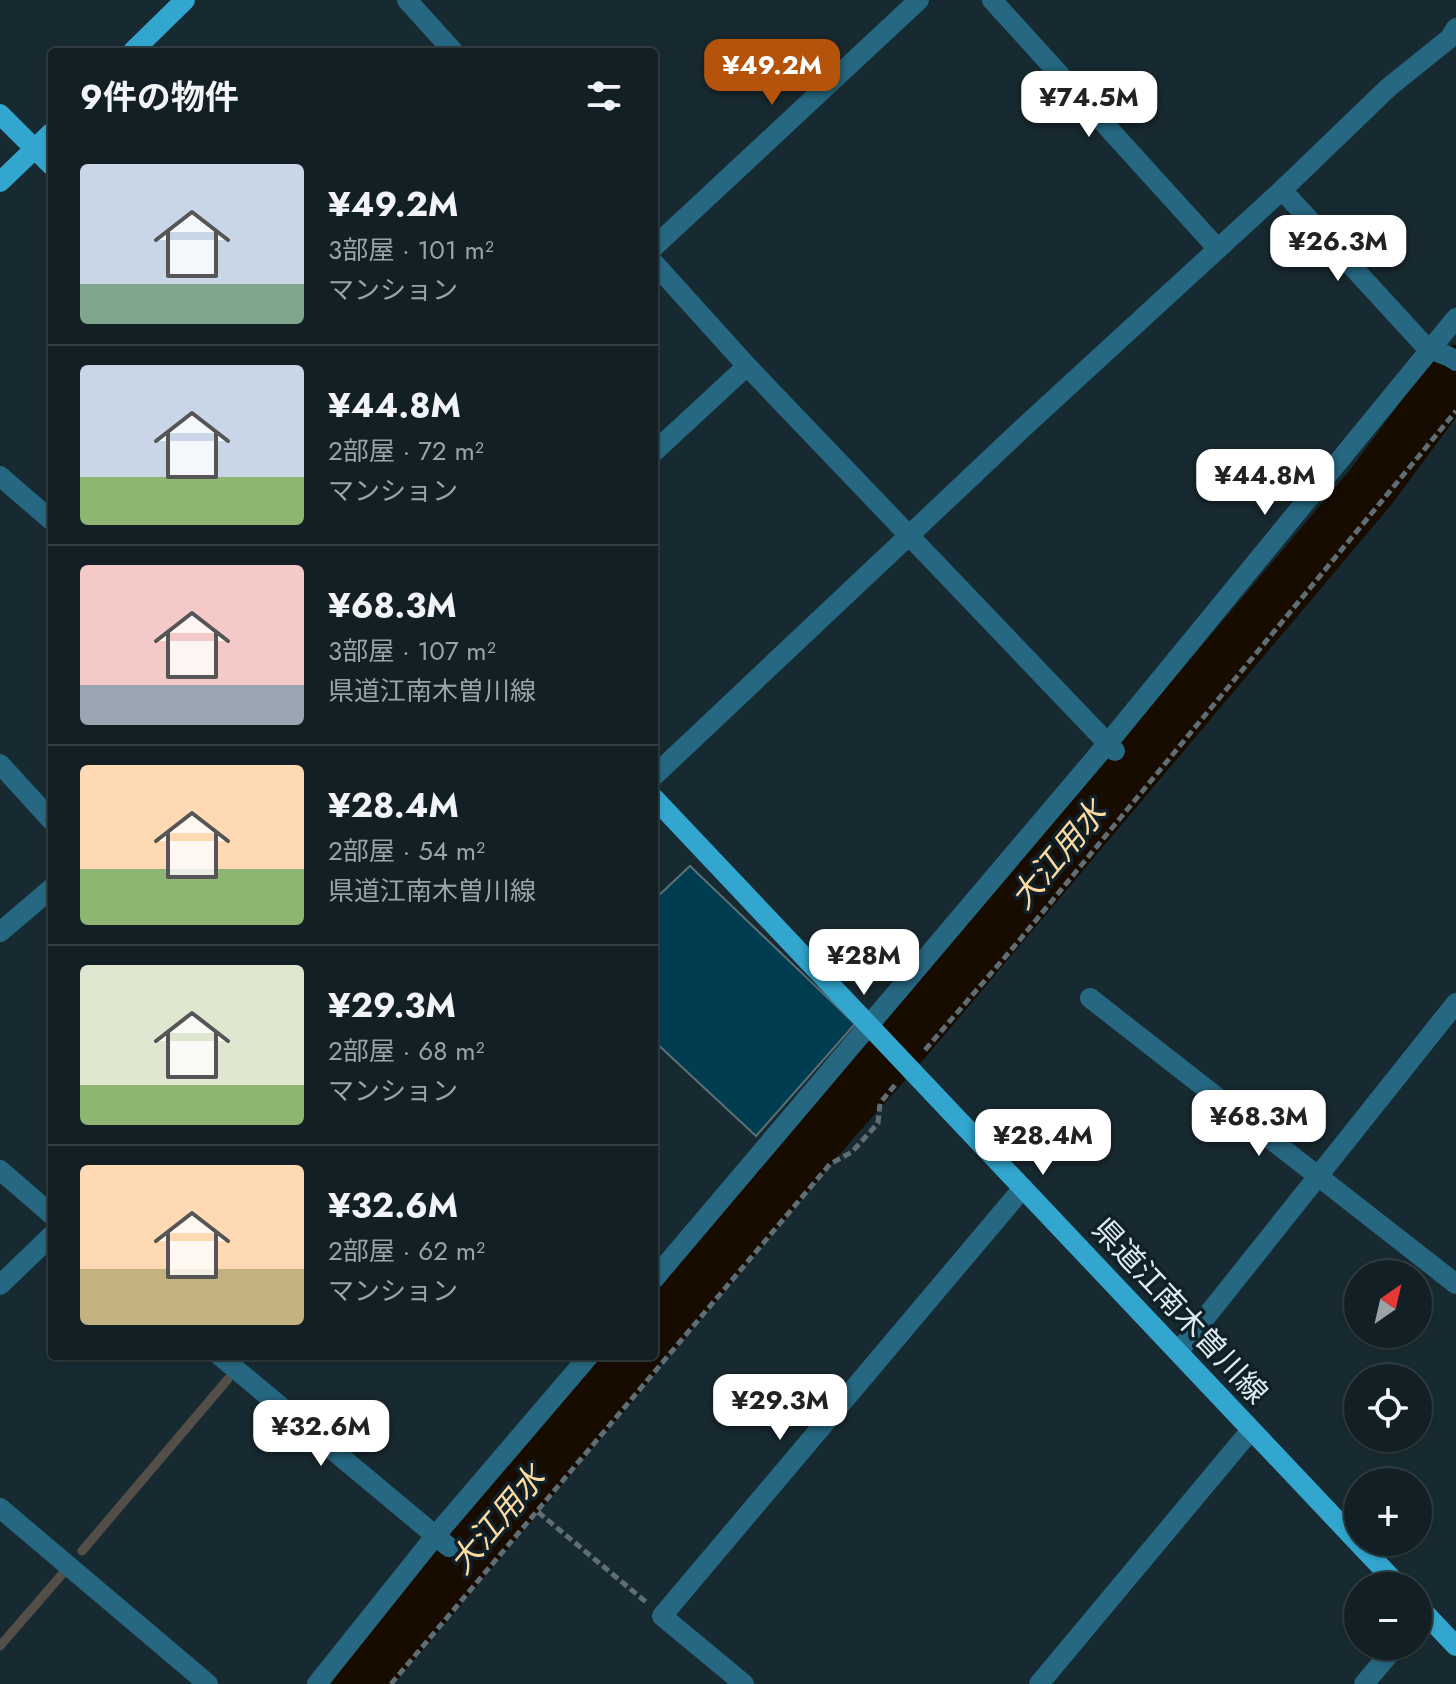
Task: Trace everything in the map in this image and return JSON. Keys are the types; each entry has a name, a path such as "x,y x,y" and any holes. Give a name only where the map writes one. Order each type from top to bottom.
{"main road":[{"path":"136,48 185,0"},
{"path":"0,114 48,162"},
{"path":"0,182 48,136"},
{"name":"県道江南木曽川線","path":"658,802 1386,1572"},
{"path":"1432,1624 1456,1646"}],"street":[{"path":"407,0 450,48"},
{"path":"658,243 919,0"},
{"path":"992,0 1218,249"},
{"path":"658,772 1389,87 1450,38 1456,28"},
{"path":"1282,190 1445,356"},
{"path":"658,267 747,366 1112,747"},
{"path":"658,1274 1445,356 1456,318"},
{"path":"658,448 747,366"},
{"path":"0,476 48,518"},
{"path":"0,764 48,817"},
{"path":"0,932 48,891"},
{"path":"1090,998 1456,1284"},
{"path":"1178,1352 1456,1003"},
{"path":"0,1170 48,1212"},
{"path":"744,1684 662,1616 1023,1188"},
{"path":"0,1285 48,1239"},
{"path":"225,1360 442,1541"},
{"path":"317,1684 442,1541 586,1360"},
{"path":"1039,1684 1251,1430"},
{"path":"0,1508 208,1684"},
{"path":"1364,1684 1384,1660"}],"path":[{"path":"538,1512 662,1616"}],"building":[{"path":"690,866 855,1024 756,1136 658,1045 658,896"}],"waterway":[{"name":"大江用水","path":"658,1328 1371,487 1456,372"},
{"name":"大江用水","path":"359,1684 632,1360"},
{"path":"82,1551 228,1379"},
{"path":"0,1646 64,1572"}]}
